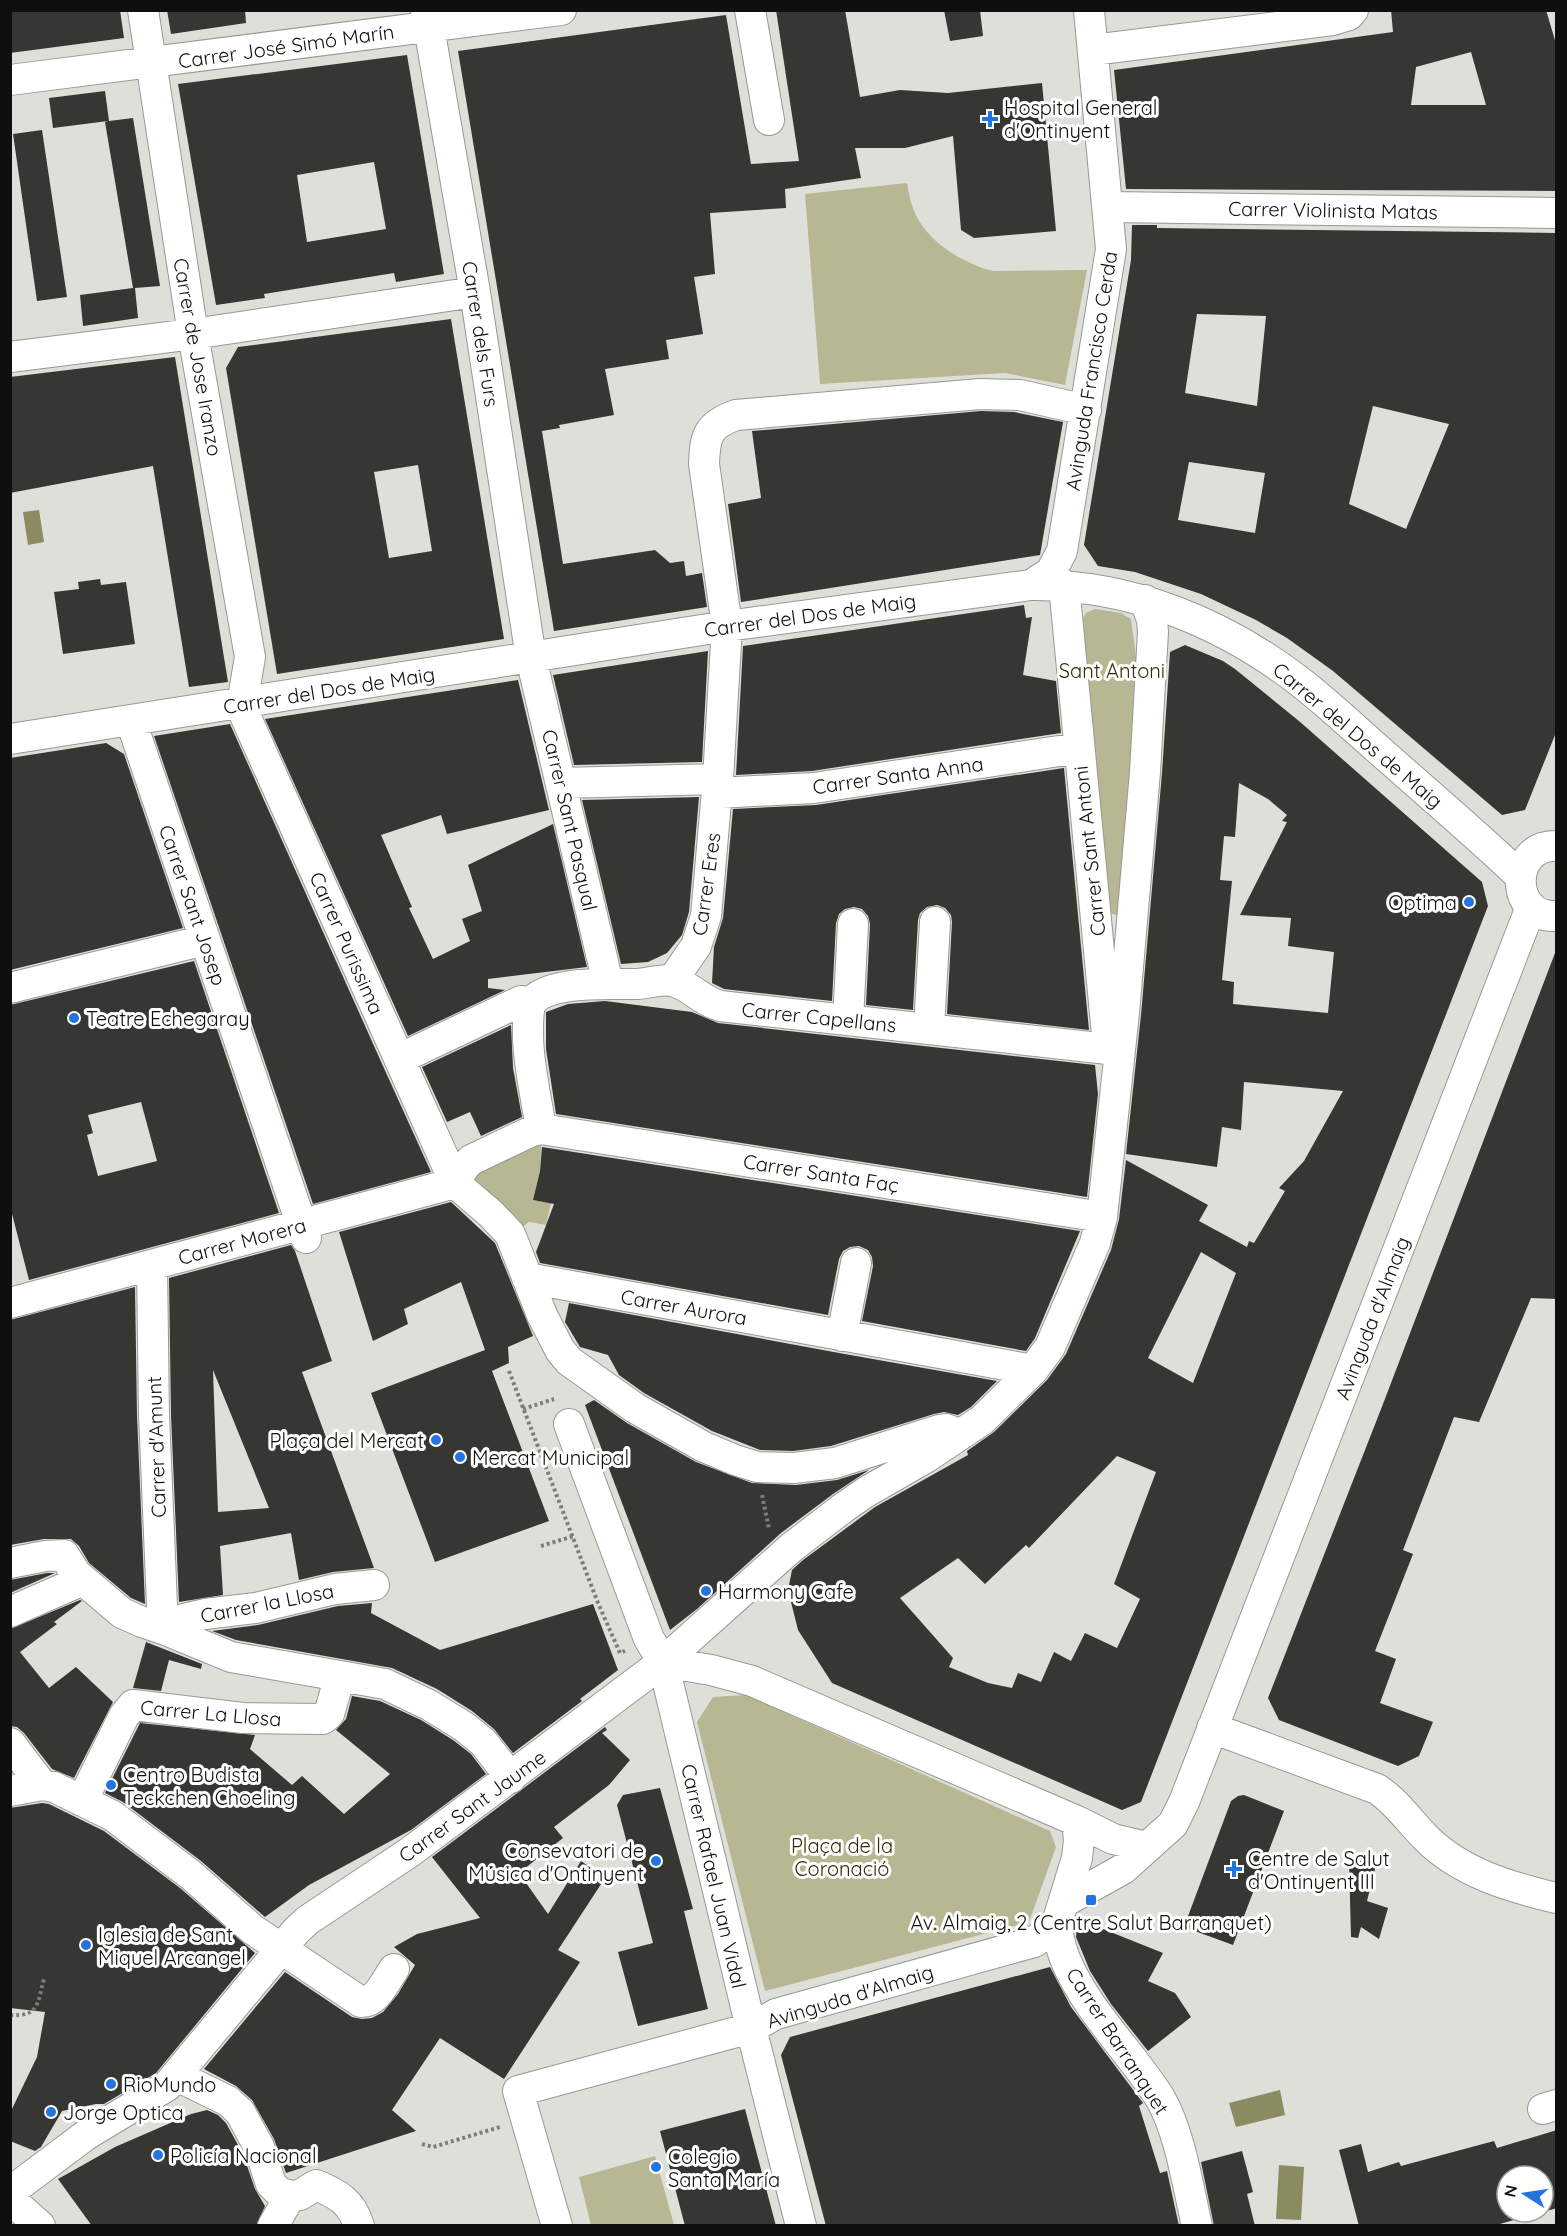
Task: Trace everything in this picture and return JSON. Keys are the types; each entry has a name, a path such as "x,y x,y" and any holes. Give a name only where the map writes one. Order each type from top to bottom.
{"street":[{"name":"Carrer de Jose Iranzo","path":"143,10 193,334 250,657 242,704"},
{"name":"Carrer José Simó Marín","path":"10,81 151,64 428,19 561,10"},
{"path":"750,10 769,120"},
{"name":"Avinguda Francisco Cerda","path":"1031,585 1051,572 1062,551 1111,249 1109,207 1089,10"},
{"path":"1093,50 1334,20 1349,15 1353,10"},
{"name":"Carrer dels Furs","path":"428,19 475,292 531,658"},
{"name":"Carrer Violinista Matas","path":"1109,207 1557,213"},
{"path":"10,357 193,334 475,292"},
{"name":"Carrer Eres","path":"672,981 696,946 706,916 718,786 727,626 704,464 706,439 713,426 736,415 999,394 1020,395 1086,410"},
{"name":"Avinguda Francisco Cerda","path":"1062,551 1072,586"},
{"name":"Carrer del Dos de Maig","path":"10,739 727,626 1031,585 1072,586 1144,600 1220,630 1283,670 1314,694 1520,876"},
{"name":"Carrer Sant Antoni","path":"1072,586 1079,748 1108,1049 1112,1117"},
{"name":"Carrer Sant Antoni","path":"663,1662 792,1547 858,1497 982,1420 1033,1370 1050,1347 1095,1243 1102,1217 1124,1013 1145,772 1153,633 1152,620 1144,600"},
{"name":"Carrer Sant Pasqual","path":"531,658 608,983"},
{"name":"Carrer Purissima","path":"242,704 243,711 455,1183"},
{"name":"Carrer Sant Josep","path":"131,721 304,1232"},
{"name":"Carrer Santa Anna","path":"718,786 814,788 1079,748"},
{"path":"561,783 718,786"},
{"path":"1544,912 1520,887 1520,876 1531,855 1540,849 1557,846"},
{"name":"Avinguda d'Almaig","path":"526,2119 518,2091 751,2028 776,2014 1034,1942 1060,1914 1123,1869 1173,1824 1184,1802 1544,912"},
{"path":"929,1029 935,922"},
{"path":"848,1020 853,924"},
{"path":"10,987 205,940"},
{"path":"399,1059 521,1002 576,986 672,981"},
{"name":"Carrer Capellans","path":"672,981 684,986 700,998 720,1005 1108,1049"},
{"path":"534,1000 529,1034 541,1129 532,1131 471,1160 455,1183 510,1234 522,1259 527,1278 560,1350 582,1372 635,1408 704,1448 757,1467 794,1468 823,1465 939,1430 946,1429 960,1435"},
{"name":"Carrer Santa Faç","path":"541,1129 1102,1217"},
{"name":"Carrer Morera","path":"20,1301 152,1266 304,1232 455,1183"},
{"path":"842,1336 856,1263"},
{"name":"Carrer d'Amunt","path":"152,1266 154,1415 163,1629"},
{"name":"Carrer Aurora","path":"527,1278 1033,1370"},
{"name":"Carrer Rafael Juan Vidal","path":"569,1424 649,1639 663,1662 801,2226"},
{"name":"Carrer la Llosa","path":"10,1563 64,1555 72,1570 83,1580 122,1613 142,1622 231,1657 340,1676"},
{"path":"10,1612 83,1580"},
{"name":"Carrer la Llosa","path":"163,1629 179,1620 205,1614 256,1608 334,1589 374,1585"},
{"path":"663,1662 711,1670 752,1681 1077,1821 1113,1839 1147,1847"},
{"name":"Carrer Sant Jaume","path":"10,2192 86,2135 159,2092 177,2076 281,1949 308,1920 410,1852 663,1662"},
{"path":"681,1736 685,1698 711,1670"},
{"path":"340,1676 385,1684 429,1705 463,1726 483,1742 511,1778"},
{"name":"Carrer La Llosa","path":"82,1801 124,1716 133,1705 243,1718 323,1719 329,1714 340,1676"},
{"path":"1212,1728 1377,1789 1389,1797 1427,1839 1456,1861 1495,1881 1557,1898"},
{"path":"10,1743 42,1785"},
{"path":"10,1791 42,1785 54,1787 113,1816 198,1880 252,1929 361,2002 373,1999 394,1968"},
{"path":"1060,1914 1077,1858 1079,1840 1077,1821"},
{"name":"Carrer Barranquet","path":"1060,1914 1065,1960 1081,1989 1150,2084 1167,2113 1174,2129 1197,2226"},
{"path":"177,2076 228,2101 240,2112 259,2147 271,2184 279,2192 303,2190 335,2193 355,2211 359,2226"},
{"path":"526,2119 557,2226"},
{"path":"273,2226 303,2190"},
{"path":"10,2199 40,2226"}],"path":[{"path":"509,1371 598,1603"},
{"path":"757,1467 776,1562"},
{"path":"541,1546 574,1536"},
{"path":"10,2015 30,2014 44,1979"},
{"path":"422,2144 433,2147 526,2119"}],"green space":[{"path":"907,183 916,215 929,234 948,251 970,263 993,271 1087,270 1065,385 1005,373 820,384 805,194"},
{"name":"Sant Antoni","path":"1095,609 1121,613 1131,619 1138,672 1117,915 1109,913 1107,906 1083,618 1086,613"},
{"path":"542,1137 540,1171 533,1200 551,1203 546,1225 529,1222 519,1230 470,1183 475,1167"},
{"name":"Plaça de la Coronació","path":"746,1695 1050,1831 1056,1847 1029,1922 765,1991 697,1722 713,1697"},
{"path":"655,2156 674,2225 591,2225 579,2177"}],"shaded area":[{"path":"39,510 44,542 28,545 23,512"},
{"path":"1280,2090 1285,2115 1236,2127 1229,2103"},
{"path":"1279,2165 1304,2167 1301,2220 1276,2219"}],"building":[{"path":"10,10 120,10 124,38 10,53"},
{"path":"167,10 245,10 246,23 171,34"},
{"path":"776,10 845,10 860,97 900,90 948,93 1042,83 1056,231 974,238 961,230 953,136 905,148 855,148 861,178 785,189 786,208 710,213 715,274 694,277 703,334 666,340 669,359 605,369 614,415 559,425 560,428 542,431 563,564 655,550 670,563 684,561 686,576 702,573 707,607 554,631 458,51 726,15 751,164 799,161"},
{"path":"944,10 980,10 983,36 950,41"},
{"path":"1391,10 1546,10 1557,47 1557,191 1126,189 1114,70 1393,32","holes":["1471,52 1486,105 1411,105 1416,67"]},
{"path":"407,55 444,274 396,282 394,273 264,294 265,298 216,305 178,84","holes":["374,162 386,229 307,242 297,175"]},
{"path":"105,91 109,121 133,118 160,286 135,288 138,318 83,326 80,295 133,288 105,122 108,121 53,128 49,98"},
{"path":"42,130 67,297 37,301 13,134"},
{"path":"1132,225 1157,225 1157,228 1557,233 1557,730 1525,810 1502,815 1333,671 1287,638 1256,620 1201,594 1135,572 1098,566 1084,545 1131,260","holes":["1197,314 1266,316 1257,406 1185,393","1373,406 1449,424 1406,529 1349,504","1189,462 1265,473 1255,533 1178,520"]},
{"path":"451,319 504,639 277,674 226,368 238,347","holes":["418,465 432,551 389,558 374,472"]},
{"path":"175,357 228,682 189,687 153,466 10,493 10,377"},
{"path":"981,411 1014,412 1063,422 1040,555 741,602 728,504 761,498 752,431"},
{"path":"100,579 101,585 126,582 135,644 63,654 54,592 79,589 78,582"},
{"path":"1024,605 1026,618 1032,617 1023,675 1056,681 1061,733 812,771 736,775 743,646"},
{"path":"1185,645 1223,661 1235,669 1299,721 1482,882 1488,906 1141,1802 1122,1810 832,1683 798,1630 788,1590 792,1570 803,1560 875,1507 968,1455 967,1451 994,1432 1047,1380 1066,1354 1111,1250 1119,1219 1126,1160 1208,1205 1199,1221 1247,1247 1249,1241 1254,1243 1285,1191 1279,1188 1304,1161 1343,1091 1244,1082 1241,1130 1222,1127 1217,1167 1126,1154 1141,1015 1170,652","holes":["1239,783 1268,799 1287,815 1282,821 1287,822 1240,915 1291,918 1288,946 1334,952 1328,1013 1233,1004 1234,982 1222,980 1232,881 1220,880 1224,836 1235,837","1201,1252 1236,1273 1193,1383 1148,1358","1117,1456 1156,1472 1114,1584 1140,1599 1117,1648 1085,1633 1071,1661 1054,1652 1041,1682 1018,1673 1012,1688 988,1683 949,1667 953,1658 900,1598 958,1558 985,1584 1026,1545 1029,1548"]},
{"path":"708,651 702,762 574,765 553,675"},
{"path":"518,680 549,810 447,834 441,815 381,835 412,907 409,908 433,959 470,941 462,919 482,911 468,865 553,824 587,967 488,979 488,988 505,990 408,1036 265,719"},
{"path":"230,724 431,1172 313,1204 154,736"},
{"path":"106,743 124,754 183,928 10,970 10,758"},
{"path":"1064,768 1089,1030 947,1014 952,922 951,915 945,908 937,905 927,907 920,913 918,920 913,1010 866,1005 870,924 868,916 862,909 854,907 845,909 839,914 836,923 832,1001 724,989 712,983 714,947 723,918 733,809 816,805"},
{"path":"699,797 689,912 682,935 667,953 648,962 621,964 582,800"},
{"path":"1555,953 1557,954 1557,1299 1531,1298 1479,1422 1454,1417 1403,1550 1413,1554 1375,1651 1396,1659 1380,1703 1433,1722 1419,1756 1398,1766 1279,1720 1268,1698"},
{"path":"194,961 279,1213 29,1280 10,1206 10,1005","holes":["141,1102 157,1161 98,1176 87,1135 93,1133 88,1115"]},
{"path":"605,1001 692,1012 718,1023 1095,1065 1098,1094 1087,1197 556,1114 546,1049 546,1012 568,1004"},
{"path":"511,1025 513,1068 522,1117 481,1136 470,1112 447,1122 422,1067"},
{"path":"542,1147 1080,1231 1035,1338 1026,1351 862,1321 873,1266 868,1250 859,1246 843,1251 839,1259 828,1315 540,1263 536,1252 554,1204 533,1200 540,1171"},
{"path":"451,1202 495,1243 533,1336 508,1347 509,1363 492,1371 549,1521 435,1562 371,1393 485,1350 461,1282 404,1309 408,1324 373,1341 339,1232"},
{"path":"291,1245 332,1361 302,1372 374,1568 333,1572 299,1580 291,1533 220,1546 223,1595 179,1602 171,1415 169,1278","holes":["213,1370 269,1508 218,1512"]},
{"path":"135,1287 137,1415 145,1604 131,1598 89,1563 79,1546 71,1539 44,1539 10,1545 10,1320"},
{"path":"569,1303 997,1381 971,1407 958,1415 944,1412 934,1414 831,1446 793,1451 760,1450 712,1431 644,1393 619,1375 608,1355 580,1347 565,1322"},
{"path":"594,1400 627,1423 696,1462 752,1483 796,1485 837,1480 869,1470 781,1533 697,1609 670,1630 585,1405"},
{"path":"55,1573 10,1593 10,1580"},
{"path":"82,1601 54,1622 57,1624 20,1652 49,1688 76,1667 113,1702 74,1778 52,1769 24,1733 17,1727 10,1726 10,1629"},
{"path":"372,1603 371,1613 440,1650 593,1604 618,1670 580,1699 582,1701 513,1753 494,1729 472,1711 437,1689 392,1668 236,1640 212,1631 258,1625 338,1606"},
{"path":"146,1642 202,1664 201,1669 169,1660 161,1691 133,1688"},
{"path":"352,1696 380,1701 421,1720 471,1754 486,1774 411,1830 309,1885 265,1917 201,1861 123,1802 105,1793 140,1723 255,1735 250,1749 292,1785 302,1776 344,1814 390,1774 336,1730 346,1719"},
{"path":"605,1727 607,1730 602,1733 630,1760 609,1785 554,1827 563,1838 519,1873 548,1914 581,1861 605,1878 558,1950 580,1962 504,2079 440,2038 392,2110 416,2131 286,2173 274,2139 252,2100 236,2086 204,2069 285,1972 352,2017 372,2018 383,2012 398,1994 415,1965 394,1947 417,1934 480,1918 432,1857"},
{"path":"660,1788 693,1909 684,1911 708,2009 638,2026 618,1952 653,1943 617,1805 623,1795"},
{"name":"Centre de Salut d'Ontinyent III","path":"1244,1795 1284,1811 1233,1945 1184,1927 1231,1801"},
{"path":"49,1804 104,1831 180,1888 255,1953 156,2073 104,2104 62,2111 41,2147 35,2151 10,2141 10,2113 37,2057 45,2012 10,2008 10,1808"},
{"path":"1349,1861 1377,1861 1367,1901 1388,1908 1379,1939 1361,1927 1358,1938 1351,1937"},
{"path":"1078,1919 1163,1953 1148,1981 1175,1993 1191,2017 1148,2051 1111,2004 1090,1971 1076,1937"},
{"path":"1050,1967 1071,2007 1143,2103 1139,2106 1160,2173 1167,2171 1179,2226 826,2226 781,2055 790,2037"},
{"path":"745,2109 776,2226 685,2226 660,2131"},
{"path":"207,2110 218,2115 226,2123 243,2154 255,2189 265,2206 256,2226 92,2226 58,2179 115,2147 191,2114"},
{"path":"1557,2130 1557,2208 1555,2209 1555,2164 1495,2164 1495,2224 1500,2224 1493,2226 1359,2226 1339,2150 1361,2144 1368,2172 1399,2162 1401,2166 1494,2141 1497,2148"},
{"path":"1242,2151 1253,2192 1247,2194 1255,2226 1214,2226 1201,2162"}],"place":[{"name":"Hospital General d'Ontinyent","path":"990,119"},
{"name":"Optima","path":"1469,902"},
{"name":"Teatre Echegaray","path":"74,1018"},
{"name":"Plaça del Mercat","path":"436,1440"},
{"name":"Mercat Municipal","path":"460,1457"},
{"name":"Harmony Cafe","path":"706,1591"},
{"name":"Centro Budista Teckchen Choeling","path":"111,1785"},
{"name":"Consevatori de Música d'Ontinyent","path":"656,1861"},
{"name":"Centre de Salut d'Ontinyent III","path":"1234,1869"},
{"name":"Av. Almaig, 2 (Centre Salut Barranquet)","path":"1091,1900"},
{"name":"Iglesia de Sant Miquel Arcangel","path":"86,1945"},
{"name":"RioMundo","path":"111,2084"},
{"name":"Jorge Optica","path":"51,2112"},
{"name":"Policía Nacional","path":"158,2155"},
{"name":"Colegio Santa María","path":"656,2167"}]}
